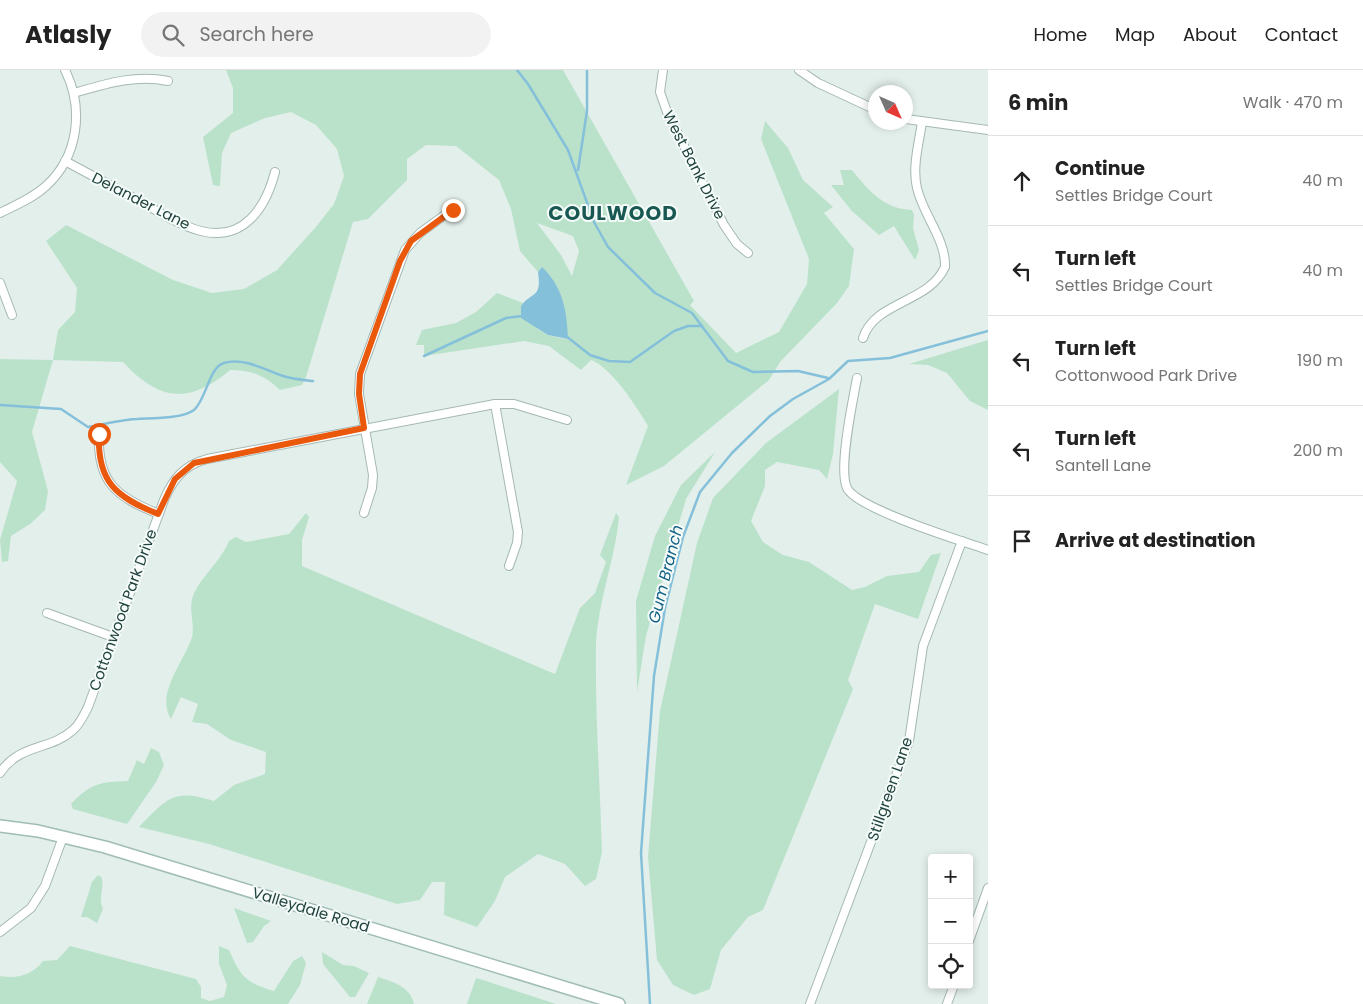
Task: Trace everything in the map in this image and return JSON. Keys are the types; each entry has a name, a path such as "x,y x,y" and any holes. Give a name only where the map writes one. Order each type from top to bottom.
{"street":[{"path":"0,213 38,193 54,177 65,161 75,132 77,117 74,93 65,70"},
{"name":"West Bank Drive","path":"663,70 660,92 667,112 724,224 737,244 748,253"},
{"path":"800,70 818,83 868,106"},
{"path":"74,93 137,78 168,81"},
{"path":"913,120 988,130"},
{"path":"863,338 865,330 879,317 929,289 945,267 941,247 917,187 917,155 922,122"},
{"name":"Delander Lane","path":"65,161 172,219 200,231 211,233 234,230 256,216 270,190 275,172"},
{"path":"364,513 373,483 359,394 360,374 400,261 411,241 453,210"},
{"path":"0,283 12,315"},
{"path":"856,378 845,456 844,476 847,488 856,499 870,506 988,550"},
{"path":"495,404 518,532 517,543 509,566"},
{"name":"Cottonwood Park Drive","path":"0,773 18,754 58,740 80,723 114,637 158,514 175,479 194,463 364,428 495,404 514,404 567,420"},
{"path":"99,434 99,455 103,470 113,488 133,504 158,514"},
{"name":"Stillgreen Lane","path":"810,1004 909,741 921,652 962,541"},
{"path":"47,613 114,637"},
{"name":"Valleydale Road","path":"0,826 63,837 105,847 619,1004"},
{"path":"0,932 31,908 45,886 63,837"},
{"path":"973,931 988,888"},
{"path":"947,1004 953,989"}],"green space":[{"path":"226,70 563,70 694,301 690,305 736,353 779,332 807,284 809,259 761,139 765,121 788,148 803,180 833,207 824,213 854,249 849,286 837,303 780,362 769,380 664,466 626,485 648,426 623,389 599,364 591,360 581,370 549,346 524,341 424,356 424,345 416,345 422,330 456,323 476,312 497,293 523,303 521,306 525,314 534,326 540,330 552,336 568,339 542,267 538,272 520,251 511,209 499,180 456,146 426,145 407,159 407,180 368,219 353,222 302,385 280,390 257,374 230,370 201,389 175,394 149,385 123,362 53,360 58,330 75,312 77,288 46,241 66,225 173,280 212,293 244,289 277,270 315,228 334,204 344,176 337,149 316,125 291,112 265,118 231,133 222,153 220,186 213,185 203,137 233,113 233,88","holes":["537,223 573,236 579,251 572,276 561,255"]},
{"path":"840,170 852,170 864,185 885,202 902,209 912,210 914,215 913,228 919,250 915,260 894,226 879,235 852,211 831,185 844,185"},
{"path":"988,340 988,410 970,401 947,373 928,365 909,364"},
{"path":"0,359 53,360 32,432 48,491 45,510 30,524 11,536 8,561 2,562 0,540 17,481 0,462"},
{"path":"839,389 833,454 827,479 819,470 777,462 765,470 765,486 751,521 763,542 783,555 809,562 852,590 865,587 887,576 919,572 931,555 941,553 918,619 875,604 848,680 853,689 763,910 748,917 721,950 710,989 694,995 673,985 657,960 648,857 660,711 697,543 713,498 766,443"},
{"path":"715,452 686,499 646,636 637,692 636,601 655,536 681,485"},
{"path":"306,513 309,517 302,540 302,566 555,674 580,608 595,593 606,562 600,555 616,513 619,517 617,533 600,612 596,645 602,852 596,879 585,886 565,864 538,854 505,877 495,901 477,927 444,915 445,882 432,882 420,900 397,904 209,844 139,827 157,809 172,798 189,796 214,801 234,785 265,774 266,752 231,740 207,724 192,722 198,704 181,697 171,719 166,699 172,678 192,637 192,599 199,585 220,557 229,541 236,537 246,542 289,534"},
{"path":"151,748 159,752 164,765 156,782 127,824 73,809 71,804 90,788 103,783 128,781 137,760 144,764"},
{"path":"98,875 102,878 101,901 103,909 97,923 87,917 81,917 92,882"},
{"path":"234,908 271,921 264,926 253,942 247,943"},
{"path":"70,946 196,979 201,987 201,998 210,1001 224,997 227,985 219,964 219,946 229,950 237,967 245,977 256,985 274,991 293,961 302,956 306,963 300,985 288,1004 0,1004 0,976 13,977 29,973 43,961 57,960"},
{"path":"322,952 343,965 354,966 369,973 355,997 350,997 323,964"},
{"path":"378,977 405,989 414,1004 367,1004"},
{"path":"476,978 483,980 556,1004 467,1004"}],"water":[{"path":"542,267 559,291 565,309 568,339 548,335 521,318 521,306 539,287 538,272"}],"waterway":[{"path":"517,70 528,84 568,150 594,222 608,247 655,293 692,313 728,361 753,372 798,371 828,378"},
{"path":"578,170 587,111 587,70"},
{"path":"424,356 506,318 522,316"},
{"path":"566,336 590,355 609,361 630,362 674,331 688,326 702,326"},
{"name":"Gum Branch","path":"650,1004 641,853 654,676 665,608 683,537 700,492 732,453 770,416 793,399 829,379 848,361 890,358 988,331"},
{"path":"0,405 61,409 88,427 126,420 166,418 189,413 198,405 211,377 219,366 224,363 247,363 287,377 313,381"}],"district":[{"name":"COULWOOD","path":"613,213"}],"route":[{"path":"99,434 99,455 103,470 113,488 133,504 158,514 170,485 178,475 194,463 364,428 358,382 400,261 411,241 453,210"}]}
